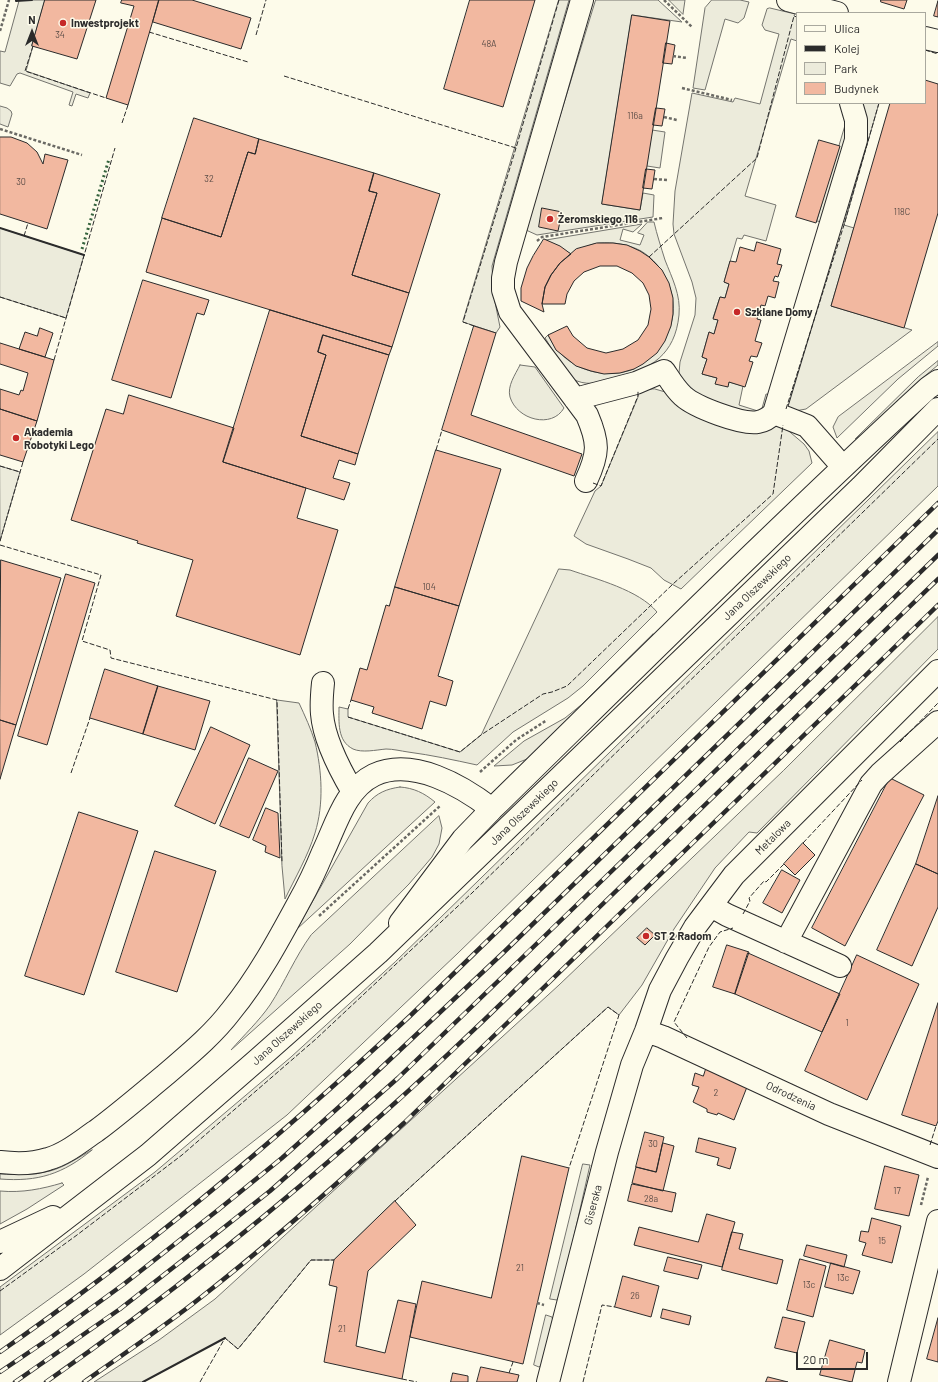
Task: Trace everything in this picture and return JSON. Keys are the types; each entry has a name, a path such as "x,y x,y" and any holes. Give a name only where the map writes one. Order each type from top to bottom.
{"main road":[{"path":"582,0 513,237 503,278 503,290 505,301 510,312 587,415 596,439 596,454 594,465 586,481"},
{"path":"788,0 833,12"},
{"path":"926,38 938,41"},
{"path":"575,399 636,383 664,372 675,388 696,405 745,423 757,423 765,420 774,413 856,140 856,120 851,104"},
{"path":"378,953 463,839 492,809 843,467 928,388 938,381"},
{"name":"Jana Olszewskiego","path":"0,1269 160,1144 378,953 855,493 938,409"},
{"path":"774,413 807,426 843,467"},
{"name":"Metalowa","path":"646,1031 660,990 695,927 734,875 938,671"},
{"path":"323,683 322,715 325,730 343,775 353,792"},
{"path":"786,942 871,784 880,774 938,722"},
{"path":"0,1162 12,1164 28,1163 49,1159 68,1150 118,1115 209,1036 231,1012 253,982 299,901 338,818 353,792 359,785 373,776 387,771 398,769 412,771 438,778 460,788 492,809"},
{"path":"711,906 727,915 840,966"},
{"name":"Odrodzenia","path":"646,1031 663,1037 829,1114 938,1157"},
{"name":"Giserska","path":"548,1382 609,1144 632,1065 646,1031"},
{"name":"Jana Olszewskiego","path":"0,1242 45,1222 94,1197"},
{"path":"899,1382 938,1221"}],"path":[{"path":"0,32 9,0"},
{"path":"664,0 692,27"},
{"path":"673,56 687,58"},
{"path":"682,88 732,100"},
{"path":"664,117 677,120"},
{"path":"0,129 82,155"},
{"path":"654,179 667,180"},
{"path":"513,237 534,242 542,237 663,218"},
{"path":"537,1303 544,1304"}],"green space":[{"path":"45,0 26,71 90,93 88,98 76,94 72,106 69,105 73,92 20,73 17,74 10,86 0,83 0,51 5,52 19,1"},
{"path":"559,0 569,0 492,266 494,297 500,327 496,333 463,322"},
{"path":"596,0 658,0 682,22 632,15 602,204 640,210 643,193 654,195 653,217 537,235 526,230"},
{"path":"669,0 685,0 683,14"},
{"path":"712,0 740,0 749,2 744,18 738,23 725,19 705,90 693,88 705,8"},
{"path":"770,8 795,14 796,41 791,39 745,196 776,205 766,241 744,235 742,239 737,238 724,282 729,284 725,298 720,297 713,318 718,320 714,334 709,332 702,357 707,359 702,374 717,378 727,387 729,382 743,386 739,405 761,412 766,394 772,395 768,407 757,417 692,394 680,381 680,362 695,315 696,298 692,282 674,234 673,224 675,191 692,93 733,102 735,98 760,104 779,34 765,30 762,25 767,9"},
{"path":"861,104 879,104 844,225 854,228 831,306 912,330 806,409 795,411 783,407"},
{"path":"0,106 11,111 12,114 8,127 0,124"},
{"path":"848,116 850,121 822,222 817,221"},
{"path":"652,130 665,132 660,168 647,166"},
{"path":"648,222 654,222 679,300 677,329 667,350 650,365 629,374 601,382 587,383 577,381 568,374 560,362 545,338 548,335 558,351 574,364 583,369 593,372 613,373 634,369 660,340 671,324 673,303 671,293 663,273 650,257 641,251 620,244 599,243 588,246 571,254 546,240 642,224 633,232 623,229 620,240 640,245 644,235 638,233"},
{"path":"0,228 84,255 66,318 0,297"},
{"path":"938,342 938,346 898,379 837,438 833,427 838,417"},
{"path":"938,361 938,365 863,434 855,439 918,377"},
{"path":"520,365 535,367 564,408 559,414 543,420 535,419 527,416 514,405 509,393 512,381"},
{"path":"655,389 784,427 804,444 809,451 812,463 681,589 664,580 651,568 586,544 574,536 595,491 601,486 638,397 638,390"},
{"path":"938,432 938,486 457,954 287,1115 84,1274 0,1335 0,1287 155,1172 291,1057 395,962"},
{"path":"0,466 20,472 0,541"},
{"path":"559,569 570,570 604,581 628,591 649,604 657,612 583,686 568,698 513,732 477,765 391,749 365,751 353,749 348,746 340,731 339,707 348,709 348,717 460,752 481,735"},
{"path":"938,617 938,649 757,833 749,832 715,868 674,929 642,985 619,1015 608,1007 395,1201 334,1260 311,1260 238,1349 225,1338 143,1382 94,1382 159,1340 215,1299 559,985 783,771"},
{"path":"653,634 650,640 527,759 512,765 494,766 524,741 565,718 581,705"},
{"path":"277,700 299,703 315,742 321,788 320,811 315,833 305,858 285,899 282,866"},
{"path":"400,787 410,788 427,796 435,802 297,929 368,803 382,792"},
{"path":"439,816 442,828 439,844 432,857 409,884 350,944 231,1050 266,1011 311,935"},
{"path":"92,1150 71,1165 49,1175 14,1180 0,1179 0,1174 13,1175 50,1171"},
{"path":"583,1164 590,1165 560,1298 557,1300 550,1299"},
{"path":"62,1183 64,1185 27,1209 0,1224 0,1191 32,1190"},
{"path":"546,1315 552,1317 553,1322 543,1364 539,1367 534,1365"}],"building":[{"name":"Inwestprojekt","path":"45,0 96,0 77,59 32,46"},
{"path":"122,0 159,0 128,105 106,98 134,6 121,3"},
{"path":"159,0 192,0 251,18 241,49 153,22"},
{"path":"470,0 535,0 503,107 444,89"},
{"path":"881,0 907,0 904,9 881,2"},
{"path":"938,1 938,17 934,16"},
{"path":"632,15 670,21 640,210 602,204"},
{"path":"666,43 675,45 672,64 663,63"},
{"path":"926,80 938,84 938,213 904,328 831,306 890,104 926,104"},
{"path":"656,108 665,109 662,126 653,125"},
{"path":"194,118 259,139 255,154 248,152 221,237 162,218"},
{"path":"0,137 11,137 27,143 37,152 43,164 45,154 68,160 47,229 0,214"},
{"path":"259,139 374,173 369,191 377,193 352,275 409,293 392,347 146,272 162,218 221,237 248,152 255,154"},
{"path":"819,140 840,146 816,223 796,217"},
{"path":"646,169 655,170 652,189 643,188"},
{"path":"374,173 440,194 409,293 352,275 377,193 369,191"},
{"name":"Żeromskiego 116","path":"542,208 562,212 558,231 539,227"},
{"path":"544,239 560,246 571,254 560,263 551,275 545,287 542,304 544,312 521,301 521,288 527,268"},
{"name":"Szklane Domy","path":"757,242 781,249 777,264 782,265 778,277 775,276 773,281 779,282 775,298 768,296 765,306 761,305 757,319 761,320 755,341 762,343 757,357 751,356 749,361 753,362 745,387 729,382 728,387 715,384 717,378 702,374 707,359 702,357 709,332 714,334 718,320 713,319 720,297 725,298 729,284 724,282 730,261 736,262 740,247 754,251"},
{"path":"597,243 627,245 649,257 662,270 669,283 673,298 671,326 665,341 657,353 634,369 620,373 604,374 576,366 556,350 548,335 567,326 573,336 587,348 606,353 623,349 638,340 648,325 651,309 649,295 643,283 632,273 617,266 600,266 584,272 574,281 567,294 565,304 542,304 545,287 551,275 560,263 576,249"},
{"path":"143,280 209,300 204,315 197,313 171,398 112,380"},
{"path":"270,310 392,347 389,355 323,335 318,352 326,355 301,436 358,454 355,465 339,460 333,478 350,483 344,500 223,462"},
{"path":"474,326 496,333 471,415 582,454 574,476 442,430"},
{"path":"40,328 53,333 45,357 19,349 25,332 37,336"},
{"path":"323,335 389,355 358,454 301,436 326,355 318,352"},
{"path":"0,343 54,360 37,421 0,409 0,389 19,395 21,390 23,391 28,373 0,364"},
{"path":"129,395 234,428 223,462 306,488 297,518 338,530 300,655 176,616 193,560 137,543 138,541 71,520 106,409 123,414"},
{"name":"Akademia Robotyki Lego","path":"0,409 37,421 23,462 0,455"},
{"path":"436,450 501,469 459,606 395,587"},
{"path":"1,560 61,578 16,725 0,720"},
{"path":"66,574 95,583 47,745 18,736"},
{"path":"395,587 459,606 438,676 453,681 446,706 430,701 422,729 372,713 374,707 351,700 360,668 367,670 386,605 389,606"},
{"path":"105,669 158,686 143,734 90,718"},
{"path":"158,686 210,701 195,750 143,734"},
{"path":"0,720 16,725 0,779"},
{"path":"211,727 250,745 215,824 175,806"},
{"path":"249,758 278,771 249,838 220,826"},
{"path":"890,778 924,795 845,946 812,928"},
{"path":"938,796 938,874 916,864"},
{"path":"266,808 278,813 280,858 265,852 266,846 253,840"},
{"path":"79,812 138,831 84,995 25,976"},
{"path":"803,843 815,855 795,875 784,864"},
{"path":"155,851 216,871 177,992 116,972"},
{"path":"916,864 938,874 938,907 912,966 877,950"},
{"path":"782,870 800,880 782,913 763,903"},
{"name":"ST 2 Radom","path":"647,928 655,935 645,945 637,938"},
{"path":"727,945 749,952 735,994 713,987"},
{"path":"748,953 840,994 822,1032 735,994"},
{"path":"857,955 919,984 867,1100 805,1071"},
{"path":"938,1003 938,1121 936,1126 902,1115"},
{"path":"706,1069 747,1087 734,1120 718,1113 717,1115 707,1112 707,1109 693,1102 699,1087 692,1085 695,1073 703,1076"},
{"path":"645,1132 664,1137 656,1172 636,1167"},
{"path":"699,1138 736,1148 730,1169 717,1165 719,1158 696,1152"},
{"path":"663,1143 674,1146 663,1191 632,1183 636,1167 656,1172"},
{"path":"522,1156 569,1168 523,1364 410,1337 422,1281 491,1298"},
{"path":"885,1166 919,1175 909,1216 875,1209"},
{"path":"632,1184 676,1193 672,1212 628,1201"},
{"path":"395,1201 416,1225 368,1271 356,1346 385,1353 398,1300 416,1304 402,1379 324,1362 337,1287 329,1285 334,1260"},
{"path":"707,1214 735,1222 722,1267 634,1245 639,1227 698,1242"},
{"path":"872,1218 901,1226 892,1263 862,1255 866,1243 859,1241 861,1231 868,1232"},
{"path":"732,1232 743,1234 739,1249 783,1260 777,1284 722,1270"},
{"path":"807,1245 847,1255 844,1267 804,1256"},
{"path":"668,1257 702,1265 698,1279 664,1271"},
{"path":"800,1259 826,1266 813,1317 787,1310"},
{"path":"831,1263 860,1271 853,1294 825,1287"},
{"path":"623,1276 659,1286 651,1317 615,1307"},
{"path":"663,1309 691,1316 689,1325 661,1318"},
{"path":"783,1317 805,1322 797,1353 775,1348"},
{"path":"938,1318 938,1362 927,1359"},
{"path":"830,1340 865,1350 862,1363 857,1362 852,1382 820,1375"},
{"path":"481,1367 519,1375 517,1382 477,1382"},
{"path":"453,1373 468,1376 468,1382 451,1382"},
{"path":"768,1377 788,1382 766,1382"}],"railway":[{"path":"0,1352 107,1274 211,1192 361,1061 410,1016 938,503"},
{"path":"0,1372 50,1338 124,1284 282,1158 349,1098 503,953 938,530"},
{"path":"15,1382 120,1309 270,1191 398,1078 938,555"},
{"path":"46,1382 90,1351 220,1252 304,1183 415,1085 501,1004 938,579"},
{"path":"84,1382 168,1323 222,1281 301,1215 404,1123 938,605"}],"hedge":[{"path":"82,249 109,159"}],"fence":[{"path":"256,35 266,0"},
{"path":"284,76 516,148 559,0"},
{"path":"649,257 757,158 794,16 796,17"},
{"path":"149,32 248,62"},
{"path":"33,46 25,71 106,98"},
{"path":"926,50 938,54"},
{"path":"786,409 844,225 879,104"},
{"path":"122,123 128,105"},
{"path":"54,360 115,148"},
{"path":"474,326 463,322 516,148"},
{"path":"24,236 28,223"},
{"path":"0,297 66,318"},
{"path":"593,483 601,486 638,396 638,390"},
{"path":"348,717 460,752 481,735 543,694 567,686 673,584 773,494 783,425"},
{"path":"436,450 442,430"},
{"path":"0,1291 77,1235 182,1155 316,1039 472,893 938,439"},
{"path":"0,541 23,462"},
{"path":"0,466 20,472"},
{"path":"0,545 101,575 82,641 110,650 111,658 277,700 282,862"},
{"path":"348,709 351,700"},
{"path":"900,742 938,703"},
{"path":"71,773 90,718"},
{"path":"803,843 862,780"},
{"path":"743,914 750,901 749,898 764,881 766,882 784,864"},
{"path":"687,1038 674,1022 709,947 720,932 733,928"},
{"path":"395,1201 608,1007 619,1015 569,1168"},
{"path":"930,1145 936,1126"},
{"path":"200,1382 225,1338 238,1349 311,1260 334,1260"},
{"path":"583,1382 602,1305 615,1307"},
{"path":"509,1373 513,1362"},
{"path":"402,1379 417,1382"}],"wall":[{"path":"16,0 32,0"},
{"path":"0,228 84,255"},
{"path":"143,1382 225,1338"}],"place":[{"name":"Inwestprojekt","path":"63,23"},
{"name":"Żeromskiego 116","path":"550,219"},
{"name":"Szklane Domy","path":"737,312"},
{"name":"Akademia Robotyki Lego","path":"16,438"},
{"name":"ST 2 Radom","path":"646,936"}]}
